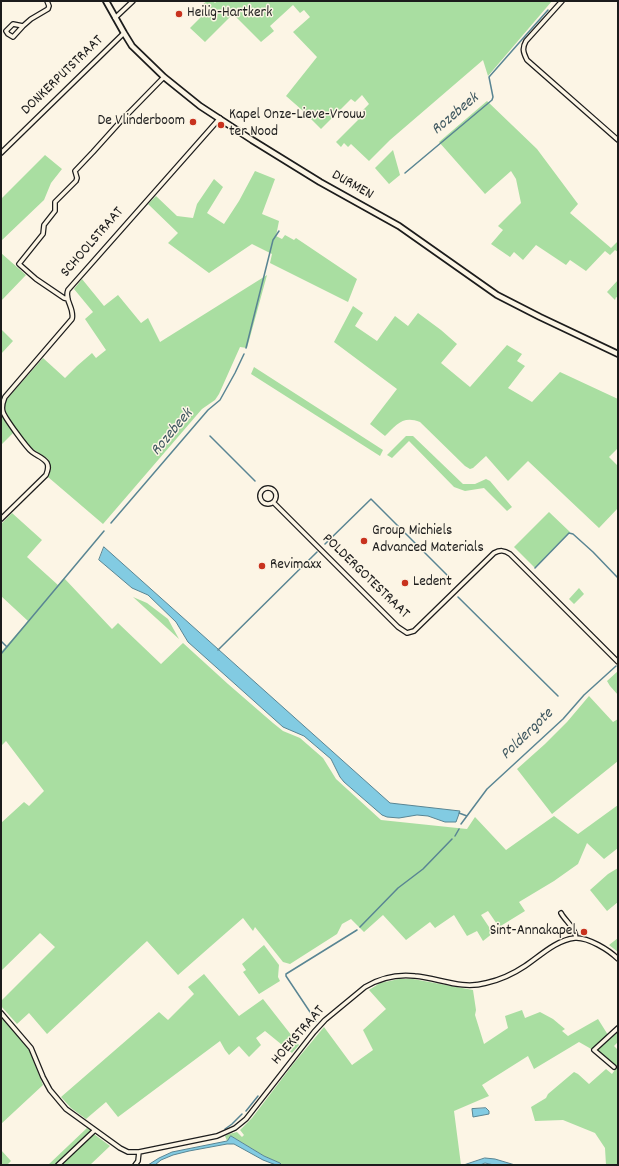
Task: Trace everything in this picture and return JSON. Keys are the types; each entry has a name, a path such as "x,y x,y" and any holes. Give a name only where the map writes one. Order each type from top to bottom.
{"street":[{"path":"24,26 13,24 6,31 13,37 24,26 31,19 48,8 49,6 47,1"},
{"name":"DURMEN","path":"106,1 132,46 164,77 200,106 320,182 399,226 497,295 618,354"},
{"path":"115,18 132,1"},
{"path":"562,1 526,41 523,47 524,54 527,60 618,140"},
{"name":"DONKERPUTSTRAAT","path":"1,153 124,33"},
{"path":"68,299 64,298 36,279 18,264 43,234 44,225 55,211 55,202 76,181 77,178 75,171 164,77"},
{"name":"SCHOOLSTRAAT","path":"1,519 46,475 48,469 47,463 24,444 3,412 2,404 6,397 72,319 74,315 68,299 68,290 220,118"},
{"name":"POLDERGOTESTRAAT","path":"268,487 275,492 276,497 273,502 270,504 265,504 262,502 259,495 263,489 268,487"},
{"name":"POLDERGOTESTRAAT","path":"273,502 398,627 406,633 414,631 494,553 504,550 510,554 618,662"},
{"path":"561,913 575,932 576,938 599,945 618,958"},
{"name":"HOEKSTRAAT","path":"1,1012 32,1049 42,1077 66,1108 120,1148 128,1152 139,1152 217,1136 235,1128 246,1119 320,1026 352,997 372,983 396,975 415,976 467,986 483,984 511,974 553,946 566,940 576,938"},
{"path":"614,1067 594,1050 618,1028"},
{"path":"58,1165 95,1130"},
{"path":"135,1165 138,1161 139,1152"}],"green space":[{"path":"207,1 213,1 215,3 217,1 552,1 488,76 483,60 390,140 369,161 351,144 348,147 344,143 341,147 336,142 358,120 356,117 369,104 362,95 355,102 351,99 321,129 286,96 317,57 293,32 310,17 304,10 300,13 293,5 270,26 274,31 261,42 233,14 205,42 190,28 207,11 202,5"},
{"path":"487,101 537,149 578,204 570,213 611,248 618,241 618,252 615,250 610,255 605,251 586,271 570,260 566,265 536,245 523,260 514,252 510,257 491,244 503,230 498,226 521,203 516,179 511,171 485,194 439,142"},
{"path":"393,150 400,175 389,184 375,168"},
{"path":"45,155 62,169 51,183 44,200 1,241 1,199"},
{"path":"255,171 275,179 262,214 279,221 276,236 282,239 285,235 294,240 296,238 357,279 348,302 270,263 272,254 252,244 209,273 168,243 178,233 148,204 156,196 177,216 193,218 197,204 214,179 223,187 207,213 224,224 239,201"},
{"path":"1,253 26,275 1,301"},
{"path":"267,275 247,348 240,347 219,394 215,400 202,409 103,524 48,477 51,468 48,459 34,449 25,440 12,423 5,407 7,399 43,358 65,378 92,353 96,358 106,350 85,319 93,312 74,289 82,279 104,306 118,295 141,323 148,318 160,342"},
{"path":"618,280 618,298 616,297 615,300 607,292"},
{"path":"353,306 363,313 355,326 377,341 395,316 408,326 418,313 457,344 441,363 470,387 507,345 522,354 517,361 525,366 508,388 532,402 560,372 618,399 618,448 609,457 618,466 618,508 599,528 528,461 508,481 486,456 473,468 470,469 465,466 420,422 414,420 404,420 396,425 385,436 370,424 397,389 334,342"},
{"path":"1,329 13,341 1,354"},
{"path":"254,367 383,450 380,456 251,374"},
{"path":"1,413 14,432 1,445"},
{"path":"406,436 413,436 463,484 475,484 486,479 490,481 512,507 507,511 484,488 465,491 454,487 409,441 392,458 387,455"},
{"path":"549,512 570,532 535,568 514,547"},
{"path":"12,513 42,540 27,557 58,585 64,578 112,629 118,623 161,664 183,643 273,723 283,731 300,738 323,758 336,779 381,820 467,829 475,817 506,850 554,816 578,834 618,805 618,848 604,859 587,843 578,864 554,881 519,902 525,911 499,927 488,911 481,915 493,933 483,941 477,931 467,936 454,915 435,928 430,922 406,940 383,915 364,932 351,919 342,924 337,934 290,964 283,962 255,927 253,931 243,918 178,975 147,941 47,1034 29,1013 17,1024 1,1006 1,1001 55,947 40,933 1,971 1,823 24,802 29,806 44,791 6,741 1,746 1,652 28,621 1,596 1,524"},
{"path":"579,588 584,594 574,604 569,599"},
{"path":"133,597 147,603 168,619 179,639"},
{"path":"618,671 618,695 607,681"},
{"path":"589,696 613,722 618,719 618,761 552,814 517,769 567,722"},
{"path":"618,868 618,902 607,911 590,890 608,874"},
{"path":"618,938 618,952 609,945"},
{"path":"264,945 279,965 278,977 280,981 259,994 243,972 246,970 242,964"},
{"path":"204,974 239,1016 263,999 299,1045 292,1053 265,1031 256,1038 261,1045 249,1057 239,1046 229,1055 220,1041 118,1117 106,1102 86,1119 71,1108 61,1097 159,1012 168,1020 194,994 188,987"},
{"path":"399,979 413,979 473,990 476,1010 475,1015 484,1044 508,1028 505,1016 522,1010 525,1018 540,1012 553,1019 565,1029 562,1031 568,1036 598,1019 608,1035 593,1050 579,1042 534,1069 528,1056 482,1085 489,1096 454,1111 461,1165 282,1165 231,1136 227,1141 225,1136 229,1134 237,1132 242,1137 244,1135 240,1130 252,1118 324,1027 352,1065 373,1050 363,1030 386,1009 369,990 380,983"},
{"path":"1,1016 23,1040 29,1050 43,1085 1,1124"},
{"path":"618,1031 618,1042 614,1046 618,1050 618,1165 606,1165 605,1148 595,1133 563,1120 535,1121 531,1107 546,1098 548,1094 574,1072 589,1084 606,1069 612,1074 617,1067 597,1051"},
{"path":"87,1128 92,1131 56,1165 48,1165"},
{"path":"94,1134 110,1146 90,1165 62,1164"},
{"path":"1,1150 11,1161 7,1165 1,1165"}],"water":[{"path":"104,547 390,803 460,811 456,822 445,822 428,816 417,815 399,818 382,815 344,782 331,759 304,736 283,727 188,642 176,622 148,595 132,588 99,560"},
{"path":"486,1108 489,1111 489,1114 473,1117 472,1109"},
{"path":"231,1136 282,1165 276,1165 263,1160 234,1144 227,1144 173,1155 161,1160 155,1165 148,1165 172,1152 227,1141"},
{"path":"485,1158 495,1159 515,1165 494,1165 485,1163 480,1165 464,1165"}],"waterway":[{"name":"Rozebeek","path":"405,173 492,100 493,97 489,77 548,10"},
{"name":"Rozebeek","path":"246,348 273,240 279,231"},
{"name":"Rozebeek","path":"111,523 208,410 220,400 244,354"},
{"path":"210,436 255,481"},
{"path":"325,544 371,499 451,579"},
{"name":"Rozebeek","path":"1,654 104,531"},
{"path":"535,568 569,533 573,534 593,552 618,578"},
{"path":"218,650 317,552"},
{"path":"458,597 558,696"},
{"path":"1,641 7,647"},
{"name":"Poldergote","path":"461,824 487,789 563,719 584,695 616,666"},
{"path":"459,813 467,816"},
{"name":"Poldergote","path":"455,836 459,829"},
{"name":"Poldergote","path":"360,927 398,888 423,869 452,839"},
{"name":"Poldergote","path":"316,1021 286,974 357,930"},
{"name":"Poldergote","path":"246,1111 258,1096"},
{"name":"Poldergote","path":"225,1129 242,1114"}],"place":[{"name":"Heilig-Hartkerk","path":"179,14"},
{"name":"De Vlinderboom","path":"193,122"},
{"name":"Kapel Onze-Lieve-Vrouw ter Nood","path":"221,125"},
{"name":"Group Michiels Advanced Materials","path":"364,541"},
{"name":"Revimaxx","path":"262,566"},
{"name":"Ledent","path":"405,583"},
{"name":"Sint-Annakapel","path":"584,932"}]}
